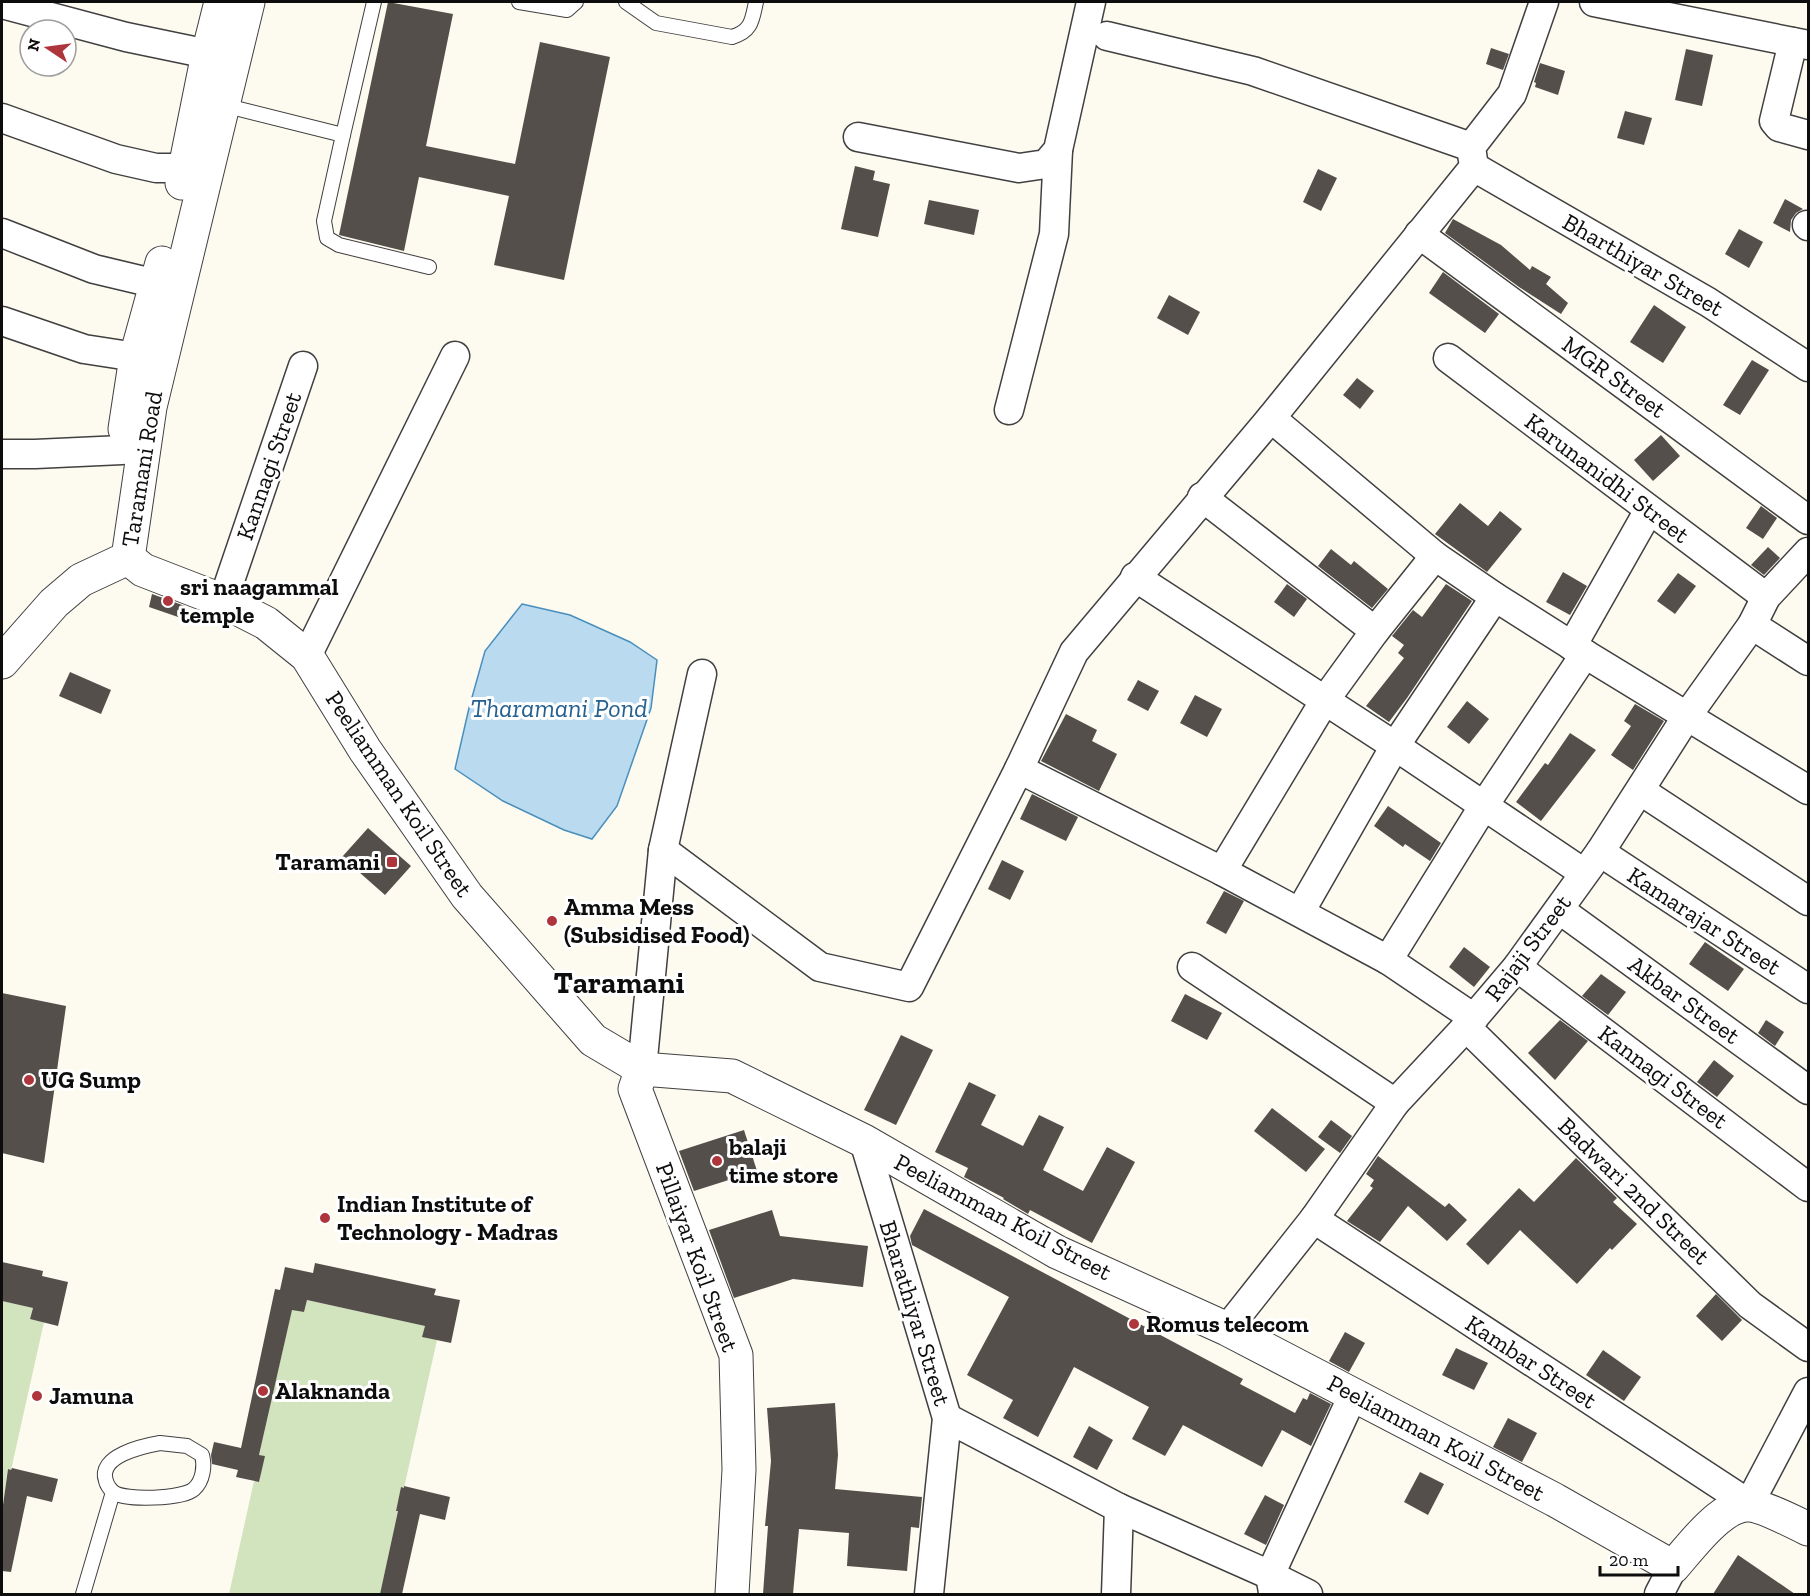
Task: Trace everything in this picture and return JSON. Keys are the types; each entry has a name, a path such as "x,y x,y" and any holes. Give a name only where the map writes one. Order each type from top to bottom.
{"street":[{"name":"Taramani Road","path":"128,558 118,473 136,357 157,284 185,168 221,2"},
{"name":"Taramani Road","path":"128,558 150,407 248,2"},
{"path":"1009,410 1054,234 1058,150 1091,2"},
{"path":"663,850 820,967 909,987 1019,769 1074,652 1419,234 1473,157 1512,94 1544,2"},
{"path":"1594,2 1801,43 1773,121 1779,127 1809,135"},
{"path":"2,4 126,38 208,54"},
{"name":"Bharthiyar Street","path":"1107,36 1253,70 1473,157 1809,366"},
{"path":"2,118 116,159 156,168 185,168"},
{"path":"858,137 1019,168 1046,164 1058,150"},
{"path":"2,232 94,269 157,284"},
{"name":"MGR Street","path":"1419,234 1809,520"},
{"path":"2,321 84,349 136,357"},
{"path":"307,656 455,356"},
{"name":"Karunanidhi Street","path":"1448,358 1766,597"},
{"name":"Kannagi Street","path":"223,601 303,366"},
{"path":"1270,417 1435,556 1579,650 1809,790"},
{"path":"2,454 122,450"},
{"path":"1202,497 1375,631"},
{"path":"1388,960 1579,650 1649,510"},
{"path":"1222,871 1325,700 1375,631 1435,556"},
{"path":"2,662 54,603 81,580 128,558"},
{"name":"Peeliamman Koil Street","path":"128,558 143,570 223,601 266,623 307,656 365,750 468,896 593,1040 642,1069 732,1076 864,1141 1057,1252 1227,1329 1555,1500 1666,1581"},
{"name":"Rajaji Street","path":"1227,1329 1314,1219 1395,1102 1470,1023 1517,967 1560,910 1641,791 1687,716 1752,625 1766,597 1807,558"},
{"name":"Kamarajar Street","path":"1135,577 1395,746 1483,807 1592,863 1809,989"},
{"path":"1300,912 1395,746 1495,597"},
{"path":"1752,625 1809,661"},
{"path":"642,1069 663,850 702,674"},
{"name":"Badwari 2nd Street","path":"1019,769 1222,871 1388,960 1470,1023 1750,1305 1809,1347"},
{"path":"1641,791 1809,901"},
{"name":"Akbar Street","path":"1560,910 1809,1090"},
{"path":"1192,967 1395,1102"},
{"name":"Kannagi Street","path":"1517,967 1809,1188"},
{"name":"Pillaiyar Koil Street","path":"642,1069 635,1089 736,1355 739,1470 732,1594"},
{"name":"Bharathiyar Street","path":"864,1141 947,1418 929,1594"},
{"name":"Kambar Street","path":"1314,1219 1749,1504"},
{"path":"1749,1504 1809,1392"},
{"path":"1272,1585 1353,1395"},
{"path":"947,1418 1272,1585 1308,1594"},
{"path":"1666,1581 1706,1529 1732,1508 1749,1504 1809,1529"},
{"path":"1116,1594 1119,1508"}],"lane":[{"path":"374,2 324,221 327,238 339,244 429,267"},
{"path":"519,2 567,10 576,2"},
{"path":"626,2 656,23 732,37 744,33 752,22 756,2"},
{"path":"223,105 343,135"},
{"path":"160,1443 175,1444 187,1446 202,1455 204,1462 199,1483 189,1493 128,1497 114,1492 108,1486 104,1476 106,1468 119,1456 133,1449 160,1443"},
{"path":"83,1594 114,1492"}],"green space":[{"path":"307,1300 425,1326 423,1337 437,1340 404,1488 401,1488 380,1594 229,1594 254,1481 259,1482 264,1456 259,1455 292,1309 304,1312"},
{"path":"2,1301 33,1308 30,1319 44,1322 11,1470 8,1469 2,1512"}],"water":[{"name":"Tharamani Pond","path":"522,604 570,615 630,642 657,660 651,708 617,806 592,839 564,830 503,801 455,769 485,651"}],"building":[{"path":"388,2 453,14 426,146 515,164 540,42 610,57 564,280 494,265 509,196 419,177 404,251 339,235"},
{"path":"1491,48 1509,54 1503,70 1486,64"},
{"path":"1686,49 1713,55 1702,106 1675,100"},
{"path":"1540,63 1565,71 1558,95 1535,87 1534,82"},
{"path":"1625,111 1652,118 1644,145 1617,138"},
{"path":"855,166 875,171 873,180 890,184 878,237 841,229"},
{"path":"1318,169 1337,178 1321,211 1303,202"},
{"path":"1785,199 1803,209 1791,220 1790,232 1773,223"},
{"path":"929,200 979,210 974,235 924,224"},
{"path":"1453,219 1501,245 1530,270 1532,266 1551,277 1546,284 1568,303 1561,314 1519,287 1445,233"},
{"path":"1739,229 1763,242 1749,268 1725,254"},
{"path":"1443,272 1499,314 1485,333 1429,293"},
{"path":"1169,295 1200,312 1188,335 1157,318"},
{"path":"1654,305 1686,327 1663,363 1630,342"},
{"path":"1752,360 1769,370 1740,415 1723,405"},
{"path":"1357,378 1374,391 1360,409 1343,395"},
{"path":"1661,435 1680,456 1653,481 1634,460"},
{"path":"1460,503 1488,526 1500,511 1522,529 1487,572 1435,534"},
{"path":"1761,506 1777,518 1763,539 1746,528"},
{"path":"1768,547 1780,558 1764,575 1751,565"},
{"path":"1331,549 1351,565 1354,561 1388,589 1372,608 1318,566"},
{"path":"1563,572 1587,586 1570,615 1546,602"},
{"path":"1678,573 1696,586 1675,614 1657,601"},
{"path":"1287,584 1307,599 1294,617 1274,602"},
{"path":"1446,584 1472,601 1389,722 1366,706 1404,658 1398,653 1404,645 1392,636 1413,610 1422,617"},
{"path":"152,594 185,606 181,618 149,607"},
{"path":"70,672 111,690 101,714 59,696"},
{"path":"1138,680 1159,691 1148,711 1127,700"},
{"path":"1195,695 1222,709 1207,737 1180,723"},
{"path":"1467,701 1489,719 1469,744 1447,727"},
{"path":"1635,704 1664,721 1633,770 1611,755 1631,726 1624,721"},
{"path":"1066,714 1097,730 1092,741 1117,754 1099,791 1041,761"},
{"path":"1570,733 1596,750 1541,821 1516,802 1545,763 1548,765"},
{"path":"1032,794 1078,817 1066,841 1020,819"},
{"path":"1388,806 1441,843 1430,861 1405,844 1403,847 1374,826"},
{"path":"368,828 411,866 385,895 342,857"},
{"path":"1002,860 1024,871 1010,900 988,889"},
{"path":"1224,891 1244,901 1226,934 1206,923"},
{"path":"1705,942 1744,969 1728,991 1689,964"},
{"path":"1464,947 1490,967 1474,987 1449,967"},
{"path":"1601,974 1626,992 1608,1015 1582,996"},
{"name":"UG Sump","path":"2,993 66,1006 44,1163 2,1153"},
{"path":"1185,994 1222,1013 1207,1040 1171,1021"},
{"path":"1560,1020 1588,1041 1555,1080 1528,1053"},
{"path":"1766,1020 1784,1032 1775,1046 1758,1033"},
{"path":"901,1035 933,1050 896,1125 864,1110"},
{"path":"1714,1060 1734,1076 1717,1097 1697,1082"},
{"path":"969,1082 996,1095 981,1125 1023,1146 1039,1115 1064,1127 1043,1170 1083,1191 1107,1147 1135,1162 1092,1243 1030,1210 1028,1214 1004,1198 964,1177 968,1168 935,1152"},
{"path":"1272,1108 1325,1149 1306,1172 1254,1131"},
{"path":"1331,1120 1352,1136 1340,1153 1318,1137"},
{"name":"balaji time store","path":"744,1130 757,1171 694,1191 679,1151"},
{"path":"1378,1156 1445,1207 1449,1203 1467,1220 1447,1241 1408,1206 1380,1242 1347,1221 1373,1188 1370,1186 1374,1180 1366,1174"},
{"path":"1576,1158 1617,1198 1613,1202 1637,1224 1612,1250 1610,1248 1577,1284 1520,1230 1488,1265 1466,1244 1519,1188 1534,1202"},
{"path":"924,1209 1243,1379 1240,1384 1295,1413 1303,1398 1307,1400 1310,1393 1331,1404 1311,1446 1282,1430 1262,1467 1183,1425 1165,1456 1132,1439 1149,1407 1074,1367 1038,1437 1003,1418 1013,1400 967,1375 1009,1297 912,1245 910,1236"},
{"path":"772,1210 780,1236 868,1246 863,1287 793,1279 734,1298 709,1230"},
{"path":"2,1262 43,1271 42,1276 68,1282 58,1326 30,1319 33,1308 2,1301"},
{"path":"315,1263 436,1289 434,1295 460,1300 451,1343 422,1337 425,1326 307,1300 304,1312 292,1310 259,1455 265,1456 259,1482 236,1477 238,1470 212,1464 211,1455 214,1442 241,1448 275,1289 280,1290 285,1267 313,1273"},
{"path":"1716,1294 1742,1320 1722,1341 1696,1316"},
{"path":"1345,1332 1365,1343 1349,1372 1329,1361"},
{"path":"1456,1348 1488,1363 1474,1390 1442,1375"},
{"path":"1603,1350 1641,1377 1624,1401 1586,1375"},
{"path":"835,1403 838,1455 835,1489 922,1497 919,1528 911,1527 907,1571 847,1566 849,1533 799,1529 793,1594 763,1594 768,1526 765,1526 771,1461 767,1408"},
{"path":"1508,1418 1537,1433 1522,1462 1493,1447"},
{"path":"1089,1426 1113,1440 1097,1470 1073,1457"},
{"path":"8,1469 58,1479 52,1502 27,1496 11,1572 2,1571 2,1512"},
{"path":"1420,1472 1444,1484 1428,1515 1404,1502"},
{"path":"404,1486 450,1497 445,1520 420,1514 402,1594 380,1594 401,1487 404,1488"},
{"path":"1265,1495 1284,1505 1266,1545 1244,1534"},
{"path":"1738,1555 1795,1594 1713,1594"}],"place":[{"name":"sri naagammal temple","path":"168,601"},
{"name":"Taramani","path":"392,862"},
{"name":"Amma Mess (Subsidised Food)","path":"552,921"},
{"name":"UG Sump","path":"29,1080"},
{"name":"balaji time store","path":"717,1161"},
{"name":"Indian Institute of Technology - Madras","path":"325,1218"},
{"name":"Romus telecom","path":"1134,1324"},
{"name":"Alaknanda","path":"263,1391"},
{"name":"Jamuna","path":"37,1396"}],"district":[{"name":"Taramani","path":"619,983"}]}
